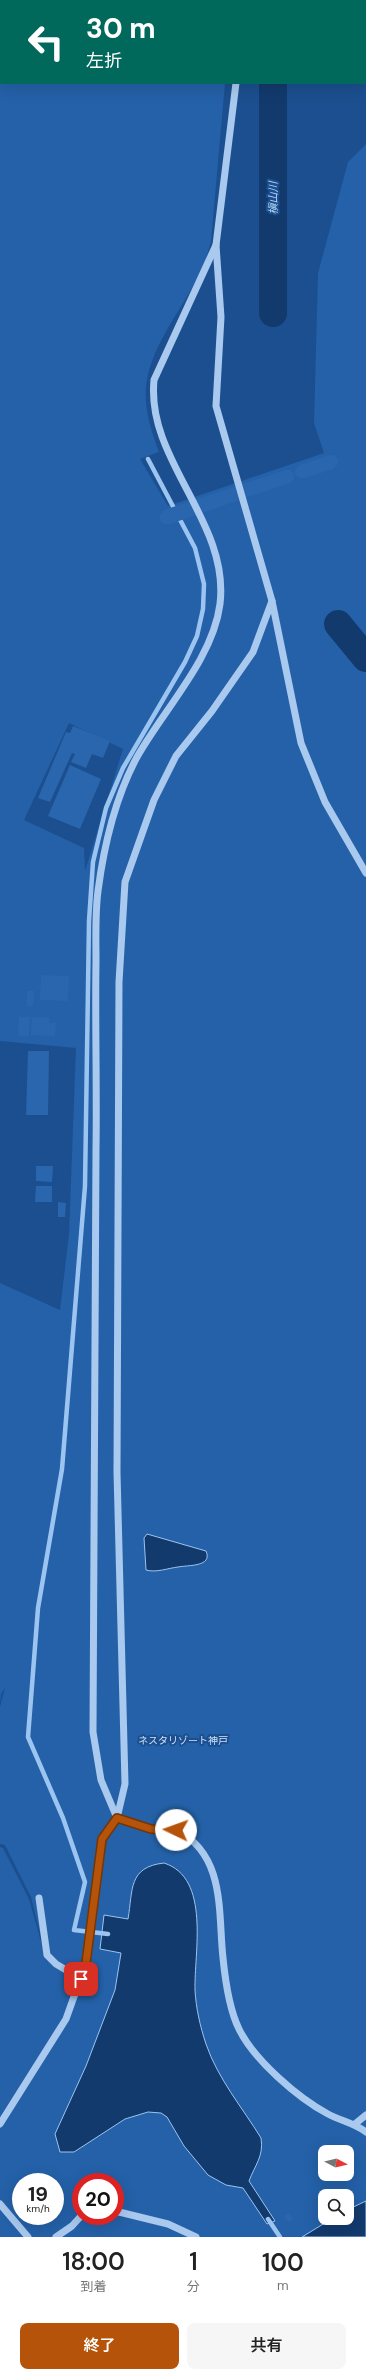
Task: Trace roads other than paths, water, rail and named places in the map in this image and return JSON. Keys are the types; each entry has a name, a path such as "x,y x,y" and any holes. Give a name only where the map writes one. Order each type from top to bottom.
{"street":[{"path":"236,84 216,245 221,317 216,406 272,601 301,743 325,802 366,873"},
{"path":"216,245 154,380 152,394 156,420 163,441 214,545 220,574 220,602 213,635 136,759 125,784 117,804 106,845 97,894 95,1017 97,1141 93,1732 101,1780 117,1818 151,1829 176,1830 192,1839 206,1857 218,1885 223,1958 239,2029 263,2062 285,2085 328,2114 355,2124 366,2132"},
{"path":"0,2124 66,2019 81,1979 86,1963 102,1839 117,1818 125,1784 117,1432 119,982 125,882 154,800 173,763 253,652 272,601"},
{"path":"39,1898 47,1955 56,1964 81,1979"},
{"path":"355,2124 366,2114"},
{"path":"0,2204 28,2237"},
{"path":"124,2213 168,2224 196,2237"},
{"path":"56,2237 73,2225"}],"waterway":[{"name":"槇山川","path":"273,84 273,313"},
{"path":"108,1934 74,1930 85,1882 63,1818 28,1737 38,1608 62,1469 85,1186 89,921 93,862 106,808 123,768 185,662 197,636 203,609 204,584 195,548 148,459"},
{"name":"槇山川","path":"338,624 366,658"},
{"path":"268,2219 280,2237"}],"park label":[{"name":"ネスタリゾート神戸","path":"183,1740"}]}
